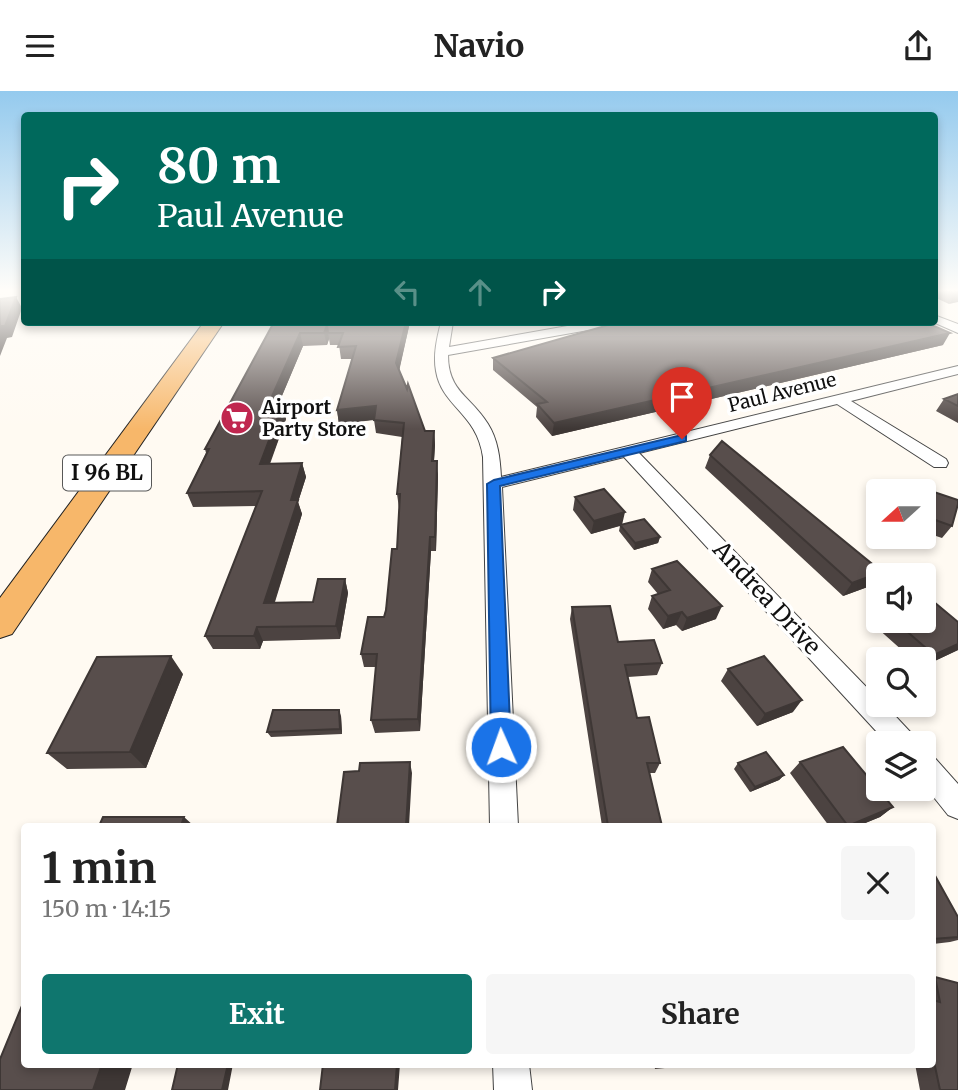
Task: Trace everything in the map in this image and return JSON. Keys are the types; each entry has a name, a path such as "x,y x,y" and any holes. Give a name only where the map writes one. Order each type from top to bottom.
{"main road":[{"name":"I 96 BL","path":"0,624 6,599 204,336"}],"street":[{"path":"444,336 441,375 484,431 494,484 504,823"},
{"path":"441,352 534,336"},
{"name":"Paul Avenue","path":"494,484 958,370"},
{"path":"840,400 940,463"},
{"name":"Andrea Drive","path":"629,452 893,731"},
{"path":"936,779 958,805"},
{"path":"511,1068 513,1090"}],"building":[{"path":"267,336 299,336 269,403 282,406 260,464 302,463 291,500 298,500 264,603 313,602 318,579 345,579 336,626 257,627 254,636 205,636 262,491 187,493 209,449 205,449"},
{"path":"342,336 403,336 396,363 407,389 408,384 425,431 434,431 432,461 437,461 435,537 430,537 418,719 371,720 377,654 361,654 368,617 384,617 386,610 392,549 397,549 400,494 397,494 404,423 374,420 376,406 337,410 356,346 338,347"},
{"path":"571,336 938,336 554,423 537,404 547,402 493,358"},
{"path":"958,394 958,406 944,399"},
{"path":"722,441 871,563 866,563 866,578 852,583 710,455"},
{"path":"604,489 625,512 594,521 575,497"},
{"path":"936,493 958,500 952,526 936,520"},
{"path":"644,519 660,537 635,543 620,525"},
{"path":"677,561 722,606 687,618 682,612 668,616 652,596 670,590 652,569"},
{"path":"936,604 958,622 958,644 936,654 936,647 925,647 909,633 936,633"},
{"path":"610,606 618,642 654,640 662,663 625,665 637,718 649,717 660,763 647,763 661,823 608,823 572,607"},
{"path":"171,656 130,752 47,753 97,657"},
{"path":"764,656 802,700 765,714 728,669"},
{"path":"273,710 339,710 340,729 267,732"},
{"path":"843,747 866,775 866,801 888,801 893,807 855,823 846,823 800,762"},
{"path":"766,752 784,775 755,787 738,763"},
{"path":"410,762 406,823 337,823 344,772 359,771 360,763"},
{"path":"103,817 184,817 182,823 100,823"},
{"path":"936,877 958,917 958,937 936,939"},
{"path":"936,977 958,983 958,1090 940,1090 935,1068 936,1001 940,1002"},
{"path":"21,1008 21,1068 101,1068 93,1090 0,1090 0,1059"},
{"path":"177,1068 227,1068 222,1090 172,1090"},
{"path":"323,1068 397,1068 395,1090 320,1090"}],"place":[{"name":"Airport Party Store","path":"237,418"}],"route":[{"path":"501,747 494,484 682,439"}]}
